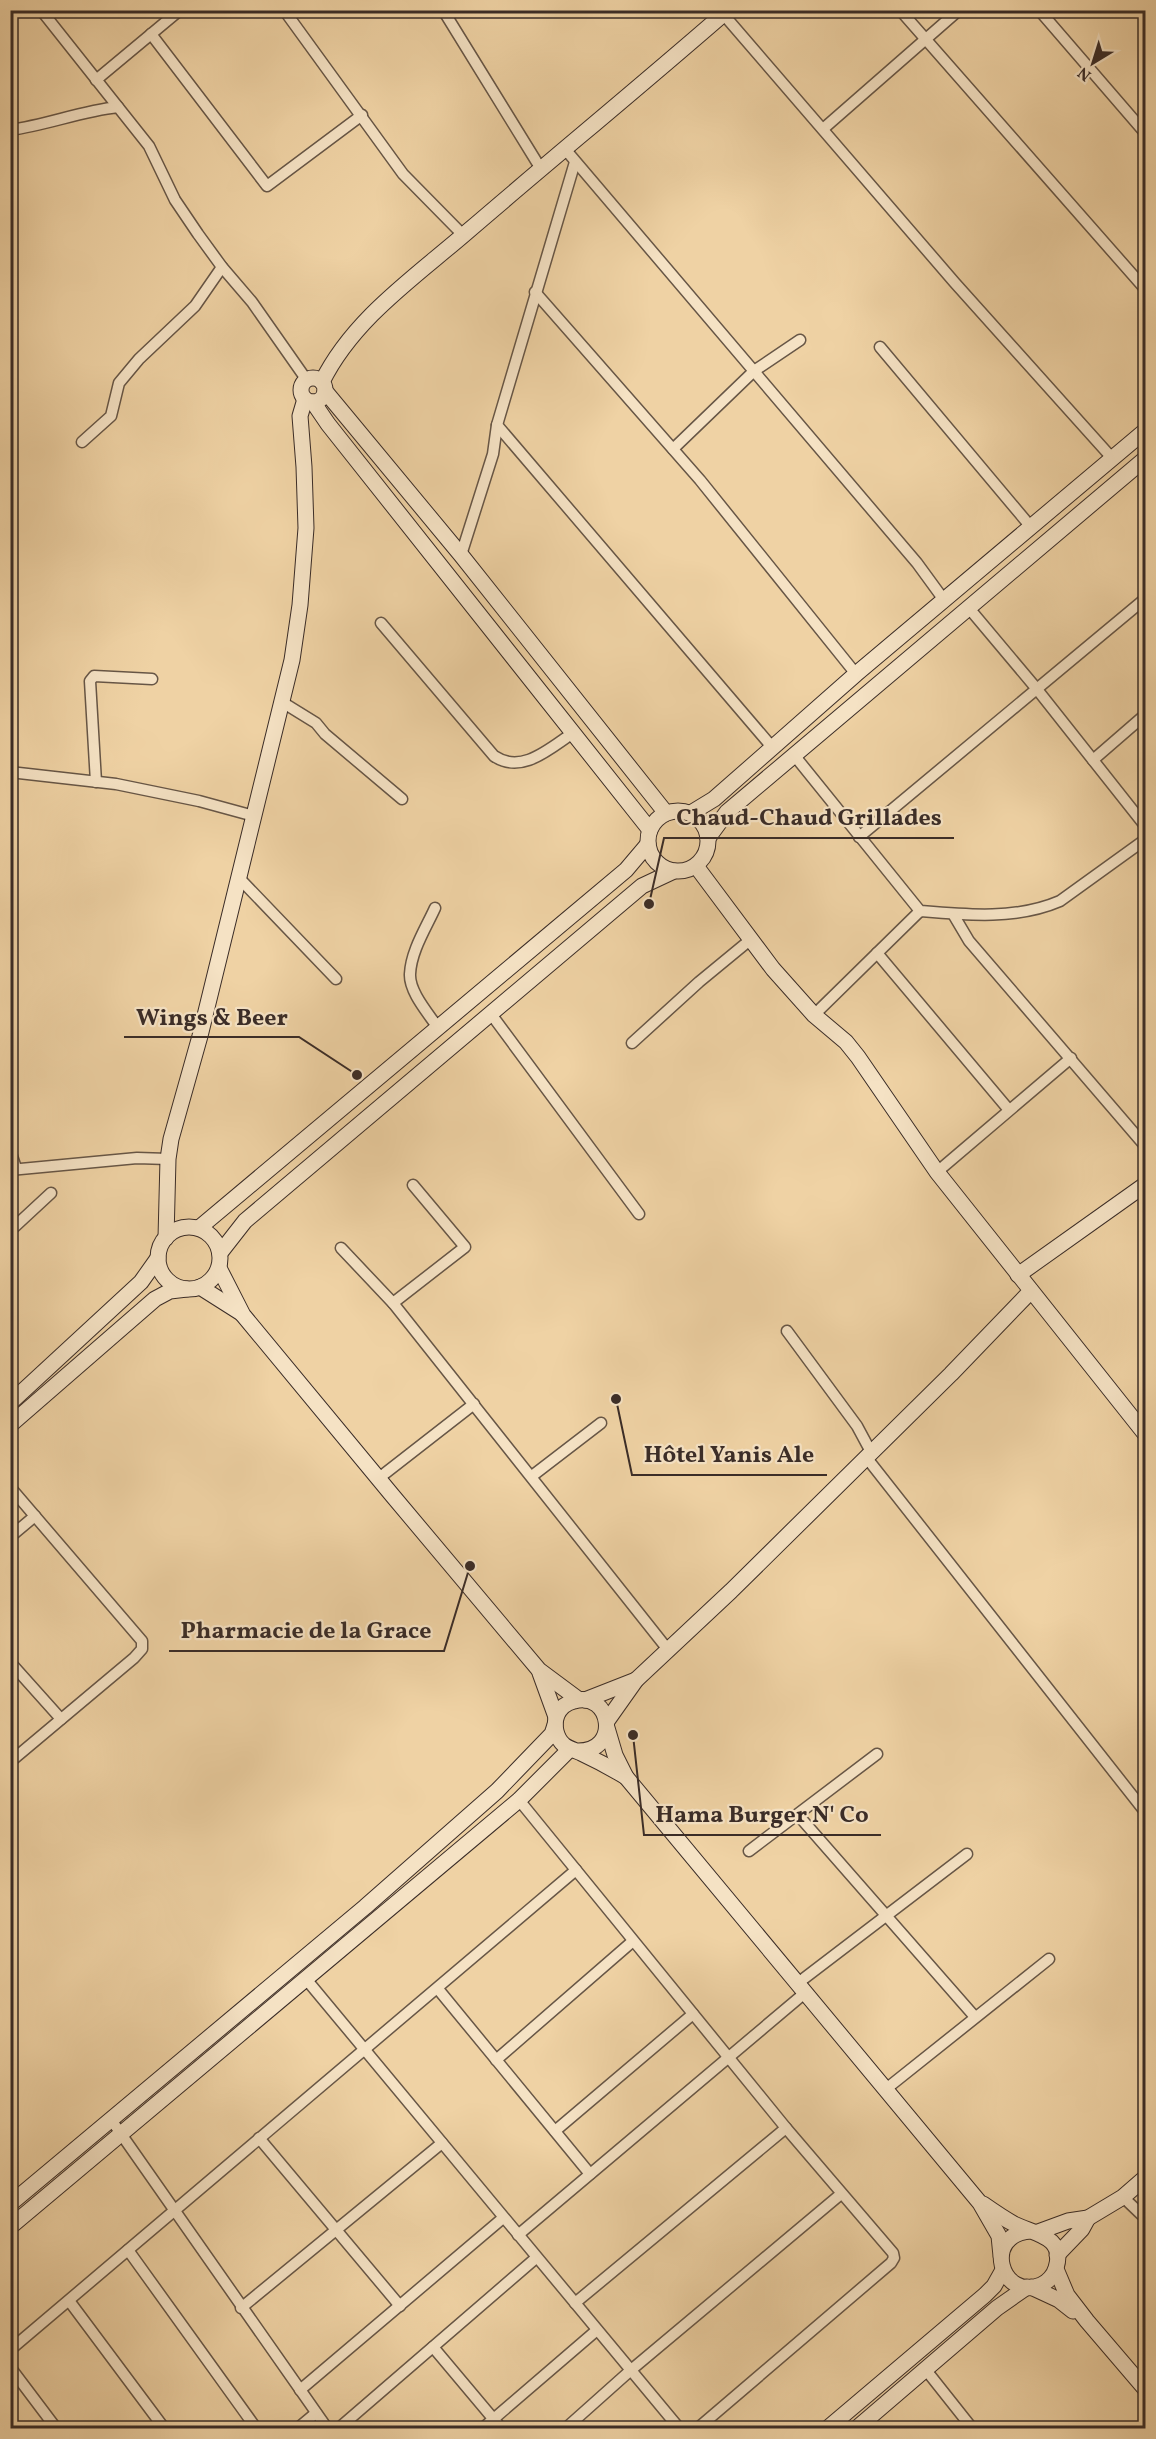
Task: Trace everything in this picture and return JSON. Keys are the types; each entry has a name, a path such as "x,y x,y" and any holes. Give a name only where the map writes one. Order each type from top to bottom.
{"street":[{"path":"40,10 149,146 175,200 222,267 252,302 306,380"},
{"path":"96,80 180,10"},
{"path":"284,10 404,174 463,235"},
{"path":"443,10 541,169"},
{"path":"900,10 1146,290"},
{"path":"823,129 959,10"},
{"path":"1039,10 1146,134"},
{"path":"10,1403 141,1282 158,1258 166,1238 168,1159 171,1139 240,879 292,660 300,605 306,528 300,416 309,401 321,399 334,358 367,321 411,278 726,13 955,283 1112,458"},
{"path":"152,34 267,186 362,115"},
{"path":"10,130 118,107"},
{"path":"565,149 917,564 944,600"},
{"path":"461,555 493,454 497,424 535,292 576,162"},
{"path":"82,442 111,417 119,383 139,359 195,306 222,267"},
{"path":"535,292 673,449 856,674"},
{"path":"673,449 754,371 800,340"},
{"path":"880,347 1031,526"},
{"path":"666,813 324,387 315,378 306,380 300,387 309,401 573,733 649,837 650,854 656,862 674,872"},
{"path":"497,424 772,747"},
{"path":"691,813 714,799 856,674 1146,430"},
{"path":"708,838 727,812 1146,458"},
{"path":"858,837 1146,598"},
{"path":"968,607 1036,688 1146,827"},
{"path":"381,623 494,756 502,761 520,764 529,761 573,733"},
{"path":"96,782 90,681 94,676 153,680"},
{"path":"282,702 316,723 325,734 402,799"},
{"path":"1093,760 1146,714"},
{"path":"794,755 920,911 953,914 1008,914 1047,906 1060,901 1146,839"},
{"path":"10,772 96,782 199,801 254,816"},
{"path":"10,1425 155,1299 170,1291 194,1288 212,1279 220,1260 245,1221 642,886 674,872 686,871 696,866 706,854 708,838 703,823 691,813 681,811 666,813 656,820 649,837 626,870 199,1228"},
{"path":"696,866 750,940 814,1015 846,1042 858,1057 937,1172 1146,1435"},
{"path":"240,879 336,979"},
{"path":"435,908 416,948 409,975 419,999 438,1028"},
{"path":"814,1015 920,911"},
{"path":"953,914 969,941 1146,1147"},
{"path":"632,1043 750,940"},
{"path":"877,953 1009,1110"},
{"path":"491,1014 639,1214"},
{"path":"937,1172 1071,1058"},
{"path":"10,1150 13,1169 137,1158 168,1159"},
{"path":"1018,1275 1146,1184"},
{"path":"393,1304 465,1247 413,1185"},
{"path":"10,1231 51,1194"},
{"path":"166,1238 181,1228 199,1228 213,1237 243,1315 538,1670 582,1700 599,1707 607,1724 615,1755 626,1777 980,2203 999,2236 1002,2263 1011,2281 1059,2300 1087,2321"},
{"path":"341,1248 393,1304 669,1651"},
{"path":"158,1258 166,1278 173,1284 194,1288 243,1315"},
{"path":"10,2227 519,1800 574,1750 584,1751 597,1746 605,1735 607,1724 636,1680 669,1651 1031,1291"},
{"path":"787,1331 857,1426 868,1454 1146,1813"},
{"path":"379,1478 474,1404"},
{"path":"532,1476 601,1423"},
{"path":"10,1487 142,1641 142,1649 134,1658 10,1762"},
{"path":"10,1537 35,1516"},
{"path":"10,1662 61,1719"},
{"path":"538,1670 556,1721 559,1739 574,1750 626,1777"},
{"path":"10,2204 356,1915 496,1791 552,1734 565,1705 636,1680"},
{"path":"749,1851 877,1754"},
{"path":"519,1800 786,2128 893,2253 894,2260 698,2428"},
{"path":"798,1815 975,2017"},
{"path":"518,2235 729,2058 802,1988 886,1915 967,1854"},
{"path":"10,2350 70,2302 259,2138 576,1870"},
{"path":"496,2060 633,1941"},
{"path":"886,2089 1049,1959"},
{"path":"306,1979 679,2428"},
{"path":"438,1989 590,2174"},
{"path":"555,2131 693,2014"},
{"path":"112,2121 173,2212 327,2428"},
{"path":"575,2303 786,2128"},
{"path":"259,2138 400,2306"},
{"path":"241,2308 442,2143"},
{"path":"828,2428 994,2286 1006,2242 1011,2237 1068,2221 1088,2218 1123,2197 1146,2177"},
{"path":"566,2428 631,2370 841,2194"},
{"path":"1123,2197 1146,2219"},
{"path":"980,2203 1014,2224 1050,2240 1067,2295 1146,2390"},
{"path":"300,2390 503,2218"},
{"path":"857,2428 997,2308 1029,2287 1045,2283 1056,2262 1088,2218"},
{"path":"128,2250 256,2428"},
{"path":"339,2428 536,2258"},
{"path":"70,2302 164,2428"},
{"path":"483,2428 497,2424 597,2330"},
{"path":"433,2347 497,2424"},
{"path":"10,2367 56,2428"},
{"path":"926,2370 972,2428"},
{"path":"298,2428 316,2413"}],"place":[{"name":"Chaud-Chaud Grillades","path":"649,904"},
{"name":"Wings & Beer","path":"357,1075"},
{"name":"Hôtel Yanis Ale","path":"616,1399"},
{"name":"Pharmacie de la Grace","path":"470,1566"},
{"name":"Hama Burger N' Co","path":"633,1735"}]}
